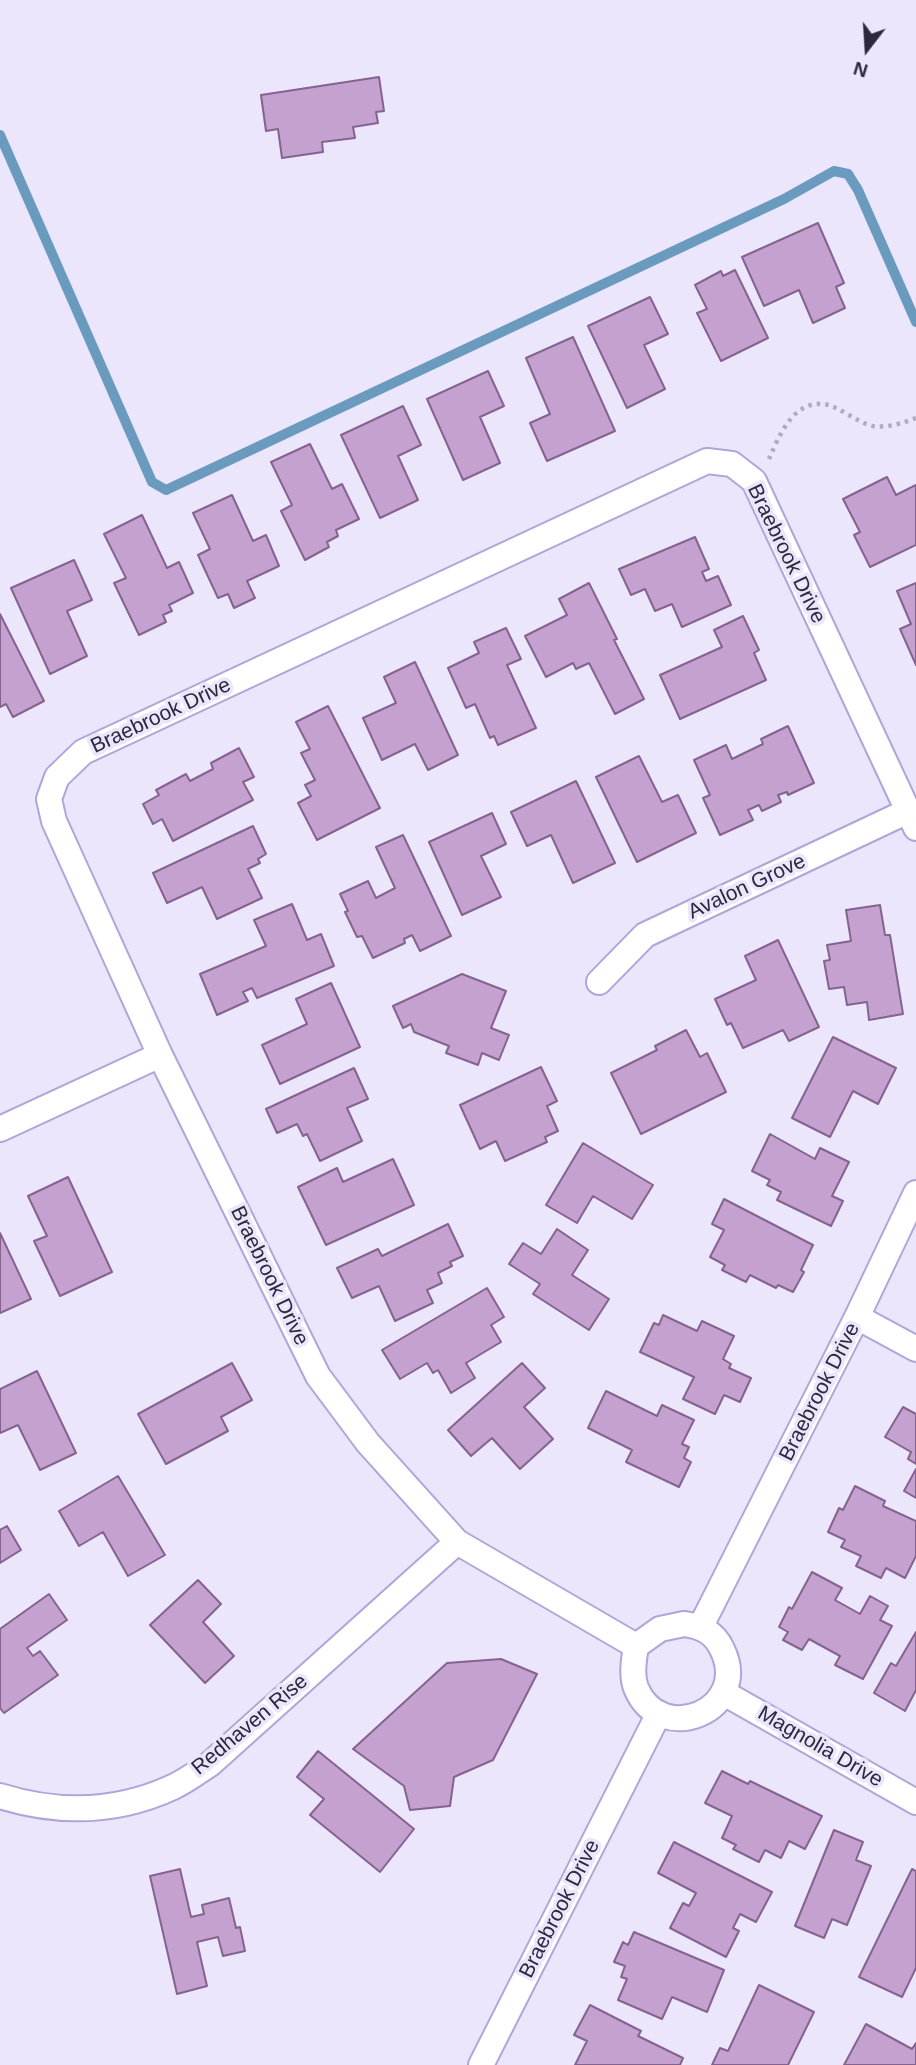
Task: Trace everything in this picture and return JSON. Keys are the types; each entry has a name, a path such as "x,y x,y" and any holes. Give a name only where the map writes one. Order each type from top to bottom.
{"street":[{"name":"Braebrook Drive","path":"636,1646 457,1542 368,1443 318,1376 160,1055 54,821 48,799 57,776 83,752 707,461 732,464 754,481 912,820"},
{"name":"Avalon Grove","path":"598,982 645,935 912,820"},
{"path":"0,1129 160,1055"},
{"name":"Braebrook Drive","path":"701,1626 857,1317 916,1193"},
{"path":"857,1317 916,1349"},
{"name":"Redhaven Rise","path":"0,1797 34,1806 74,1809 130,1802 174,1787 209,1764 457,1542"},
{"path":"684,1624 701,1626 719,1644 727,1659 728,1676 724,1693 709,1710 689,1719 658,1715 647,1706 636,1687 633,1666 636,1646 660,1629 684,1624"},
{"name":"Magnolia Drive","path":"724,1693 916,1802"},
{"name":"Braebrook Drive","path":"481,2065 658,1715"}],"path":[{"path":"754,481 789,420 803,408 824,404 873,426 896,425 916,418"}],"building":[{"path":"379,77 384,111 376,112 378,123 353,127 355,138 322,142 323,152 282,158 278,129 266,131 261,95"},
{"path":"818,223 844,283 836,287 845,308 813,323 799,290 764,306 742,257"},
{"path":"735,270 768,338 721,361 697,313 707,309 695,285 721,271 723,276"},
{"path":"650,297 668,334 644,345 665,389 627,408 588,326"},
{"path":"573,337 615,431 547,461 530,423 550,414 526,358"},
{"path":"488,371 504,406 480,417 500,463 463,480 427,399"},
{"path":"403,406 421,445 398,456 418,500 380,518 341,435"},
{"path":"310,444 332,489 342,484 359,519 336,530 338,536 327,542 329,547 305,560 281,511 292,505 271,462"},
{"path":"887,477 896,495 916,485 916,545 870,567 854,535 860,532 843,499"},
{"path":"232,495 253,541 266,535 279,566 247,581 255,598 234,608 228,594 218,598 198,555 210,549 193,513"},
{"path":"142,515 167,568 179,562 193,593 169,605 172,611 163,615 166,622 139,635 114,583 126,578 104,534"},
{"path":"695,537 709,569 702,572 706,581 718,576 731,605 682,627 672,604 655,611 645,589 631,595 619,569"},
{"path":"74,560 92,600 67,611 87,656 50,674 11,588"},
{"path":"589,583 644,699 615,714 589,663 576,669 573,663 546,677 525,636 567,615 559,599"},
{"path":"916,583 916,665 900,629 911,624 897,591"},
{"path":"0,614 44,701 13,717 6,704 0,707"},
{"path":"743,616 759,650 754,653 766,680 680,719 660,675 722,647 714,630"},
{"path":"506,628 521,659 507,665 536,728 498,745 494,736 490,738 475,704 466,708 448,668 479,653 474,642"},
{"path":"415,662 458,755 428,770 415,744 382,760 363,718 396,703 384,677"},
{"path":"328,706 380,808 317,840 298,803 311,796 305,785 315,780 301,753 310,749 296,722"},
{"path":"788,726 814,783 788,795 787,792 778,795 781,802 762,811 759,805 748,810 753,820 720,835 703,798 710,795 694,760 726,745 732,759 763,744 761,739"},
{"path":"239,748 254,777 243,782 253,800 173,841 162,819 153,824 143,804 159,795 156,790 186,774 190,781 213,769 211,763"},
{"path":"639,756 662,802 678,795 696,833 637,862 596,777"},
{"path":"576,781 615,863 573,883 551,835 527,846 511,812"},
{"path":"492,813 506,844 481,856 501,897 462,915 429,842"},
{"path":"253,826 266,854 258,859 260,863 248,869 262,898 217,919 202,887 167,903 153,873"},
{"path":"403,835 451,936 420,951 412,935 404,939 405,943 373,958 362,936 357,937 340,894 368,881 376,898 395,888 376,847"},
{"path":"292,904 307,940 321,934 334,966 257,998 252,988 243,992 248,1001 217,1015 200,974 266,946 254,920"},
{"path":"880,905 885,935 890,935 903,1014 869,1020 867,1002 847,1005 844,987 829,989 824,961 830,960 827,945 851,941 846,910"},
{"path":"778,940 819,1027 789,1041 783,1030 743,1048 731,1023 727,1025 715,999 756,980 745,956"},
{"path":"462,974 506,991 491,1028 509,1035 499,1060 482,1053 478,1065 446,1053 449,1046 414,1032 411,1024 403,1028 393,1006"},
{"path":"331,983 360,1047 280,1084 262,1045 307,1024 296,999"},
{"path":"686,1030 700,1057 707,1053 726,1092 641,1134 611,1073 657,1050 655,1046"},
{"path":"833,1037 896,1068 878,1104 853,1091 830,1137 792,1118"},
{"path":"541,1067 557,1101 547,1106 558,1131 545,1137 547,1142 505,1161 496,1141 480,1149 460,1105"},
{"path":"354,1068 368,1099 347,1108 362,1141 320,1161 307,1134 303,1136 297,1124 277,1133 266,1109"},
{"path":"770,1134 815,1159 820,1148 849,1162 832,1196 843,1201 831,1226 777,1200 781,1192 767,1185 770,1180 752,1171"},
{"path":"583,1143 653,1185 632,1219 593,1196 577,1223 546,1205"},
{"path":"393,1159 414,1205 326,1245 298,1187 337,1168 343,1182"},
{"path":"68,1177 112,1272 60,1296 34,1241 47,1236 28,1196"},
{"path":"724,1199 813,1245 801,1270 804,1272 793,1292 778,1285 776,1288 750,1275 746,1282 722,1270 725,1265 710,1257 724,1230 712,1224"},
{"path":"448,1224 463,1256 450,1262 452,1266 438,1273 442,1283 427,1290 433,1303 395,1321 379,1286 352,1298 337,1268 378,1249 382,1256"},
{"path":"557,1229 588,1250 572,1275 609,1299 589,1330 533,1294 540,1284 509,1264 523,1243 541,1254"},
{"path":"0,1233 31,1299 0,1313"},
{"path":"487,1288 504,1317 491,1325 501,1342 466,1363 475,1378 451,1393 438,1370 433,1373 427,1363 400,1379 382,1350"},
{"path":"663,1315 697,1331 702,1321 734,1336 723,1359 731,1364 729,1368 751,1378 740,1402 724,1395 715,1414 683,1399 694,1377 640,1352 654,1323 659,1325"},
{"path":"232,1363 252,1400 221,1417 228,1431 166,1464 138,1414"},
{"path":"522,1363 545,1388 524,1407 553,1439 520,1469 492,1438 471,1456 448,1430"},
{"path":"37,1371 76,1453 40,1470 18,1425 0,1433 0,1389"},
{"path":"606,1391 657,1416 662,1405 694,1420 682,1444 689,1447 684,1458 691,1462 679,1487 626,1462 632,1450 588,1428"},
{"path":"903,1407 916,1414 916,1464 908,1459 911,1452 885,1437"},
{"path":"916,1469 916,1498 904,1491"},
{"path":"118,1476 165,1555 128,1576 103,1532 79,1546 59,1511"},
{"path":"855,1486 885,1501 883,1506 916,1521 916,1556 905,1578 886,1568 881,1578 856,1566 861,1556 841,1547 845,1540 828,1532 839,1508 843,1510"},
{"path":"7,1526 21,1550 0,1563 0,1530"},
{"path":"812,1572 842,1588 835,1600 860,1614 870,1596 888,1606 880,1620 892,1626 863,1679 835,1665 840,1656 809,1639 802,1650 783,1640 788,1632 779,1627"},
{"path":"198,1580 221,1604 203,1622 234,1656 205,1683 150,1625"},
{"path":"49,1594 67,1620 27,1648 33,1656 40,1651 58,1675 4,1713 0,1708 0,1629"},
{"path":"916,1632 916,1690 905,1711 874,1693 891,1663 896,1666"},
{"path":"501,1659 537,1674 493,1760 454,1777 450,1806 410,1810 404,1786 353,1749 447,1663"},
{"path":"318,1751 414,1829 380,1872 310,1815 324,1799 297,1777"},
{"path":"722,1771 748,1784 750,1781 822,1816 805,1849 789,1841 781,1858 765,1850 759,1862 733,1849 736,1845 722,1838 732,1816 705,1803"},
{"path":"834,1830 863,1842 856,1860 871,1866 847,1925 832,1919 824,1938 795,1926"},
{"path":"674,1842 772,1892 756,1922 740,1914 733,1928 739,1931 726,1957 670,1928 683,1903 689,1906 696,1893 658,1873"},
{"path":"180,1869 191,1917 204,1914 202,1905 229,1898 236,1928 240,1927 245,1951 223,1956 218,1937 197,1942 207,1986 177,1994 150,1876"},
{"path":"912,1869 916,1871 916,1968 902,1997 859,1977"},
{"path":"634,1932 724,1970 707,2012 672,1997 662,2019 618,2000 627,1979 621,1977 625,1966 614,1962 623,1942 628,1945"},
{"path":"759,1985 814,2012 788,2065 712,2065 720,2048 728,2051"},
{"path":"590,2005 641,2031 638,2036 683,2058 680,2065 575,2065 587,2041 574,2035"},
{"path":"866,2024 912,2049 916,2043 916,2065 844,2065"}],"waterway":[{"path":"0,135 152,482 166,490 784,199 834,171 848,174 858,190 916,322"}]}
